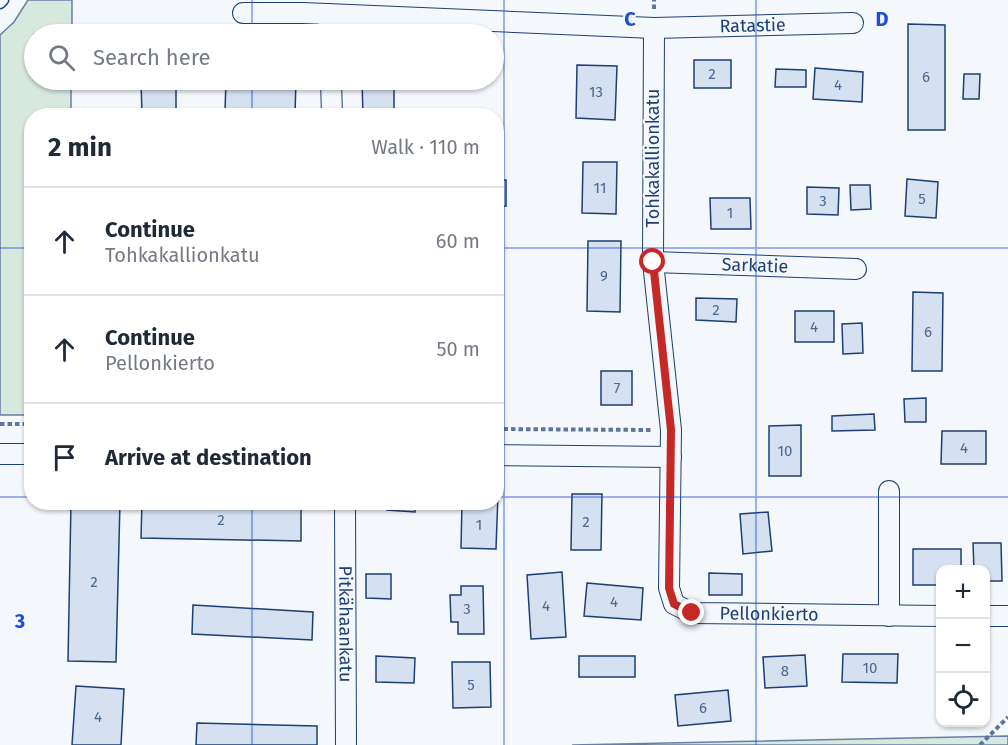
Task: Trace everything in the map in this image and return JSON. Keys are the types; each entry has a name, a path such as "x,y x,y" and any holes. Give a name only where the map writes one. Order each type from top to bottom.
{"street":[{"path":"243,13 654,28"},
{"path":"329,15 329,24"},
{"name":"Ratastie","path":"654,28 853,23"},
{"name":"Tohkakallionkatu","path":"654,28 653,262 671,430 671,457"},
{"path":"331,90 332,108"},
{"name":"Sarkatie","path":"653,262 856,269"},
{"path":"0,454 24,454"},
{"path":"504,455 671,457"},
{"name":"Pellonkierto","path":"671,457 669,588 674,604 692,613 936,616"},
{"path":"888,491 889,616"},
{"name":"Pitkähaankatu","path":"345,510 346,745"},
{"path":"990,616 1008,616"}],"path":[{"path":"0,424 24,424"},
{"path":"504,429 671,430"},
{"path":"980,745 1008,717"}],"shaded area":[{"path":"28,0 72,0 72,24 24,24 24,90 71,90 71,108 24,108 24,415 0,415 0,35 14,22"},
{"path":"1008,736 1008,745 572,745"}],"building":[{"path":"908,24 945,25 945,130 908,130"},
{"path":"694,60 731,60 731,88 694,88"},
{"path":"577,65 617,66 615,120 576,118"},
{"path":"815,68 863,72 862,102 813,99"},
{"path":"776,69 806,70 806,87 775,87"},
{"path":"964,74 980,74 979,99 963,99"},
{"path":"141,90 176,90 176,108 142,108"},
{"path":"226,90 296,90 295,108 225,108"},
{"path":"362,90 394,90 394,108 363,108"},
{"path":"583,162 617,162 616,214 582,213"},
{"path":"907,179 938,182 936,218 905,216"},
{"path":"504,180 506,180 506,206 504,206"},
{"path":"850,185 870,185 871,209 851,210"},
{"path":"807,187 839,188 838,215 807,214"},
{"path":"710,198 750,198 751,229 711,229"},
{"path":"588,241 621,241 620,312 587,311"},
{"path":"913,292 943,293 942,371 912,371"},
{"path":"696,298 737,299 736,322 696,320"},
{"path":"795,311 834,311 834,342 795,342"},
{"path":"862,323 863,353 843,354 842,324"},
{"path":"601,371 632,371 632,405 601,405"},
{"path":"926,398 926,422 905,422 904,399"},
{"path":"874,414 875,430 832,431 832,416"},
{"path":"801,425 801,476 769,476 769,426"},
{"path":"942,431 986,431 986,464 941,464"},
{"path":"572,494 602,494 601,550 571,550"},
{"path":"71,510 120,510 116,662 68,661"},
{"path":"142,510 301,510 301,541 141,538"},
{"path":"387,510 415,510 415,512"},
{"path":"462,510 497,510 496,549 461,548"},
{"path":"768,512 772,551 743,554 740,514"},
{"path":"973,543 1001,543 1002,581 990,581 990,565 974,565"},
{"path":"913,549 961,549 961,565 936,565 936,585 913,585"},
{"path":"562,572 566,637 531,639 527,575"},
{"path":"709,573 742,574 742,595 709,595"},
{"path":"366,574 391,574 391,599 366,598"},
{"path":"587,583 643,588 641,620 584,616"},
{"path":"461,586 483,586 484,634 458,634 458,622 451,622 450,595 461,595"},
{"path":"193,605 313,612 312,640 192,634"},
{"path":"843,654 898,654 897,683 842,682"},
{"path":"805,655 807,686 765,688 763,657"},
{"path":"376,656 415,658 414,683 376,682"},
{"path":"579,656 635,656 635,677 579,677"},
{"path":"452,662 490,662 491,707 453,708"},
{"path":"76,686 124,689 121,745 72,745"},
{"path":"728,690 731,721 678,726 675,695"},
{"path":"197,723 317,726 317,745 196,745"}],"route":[{"path":"653,262 671,430 669,588 674,604 692,613"}]}
